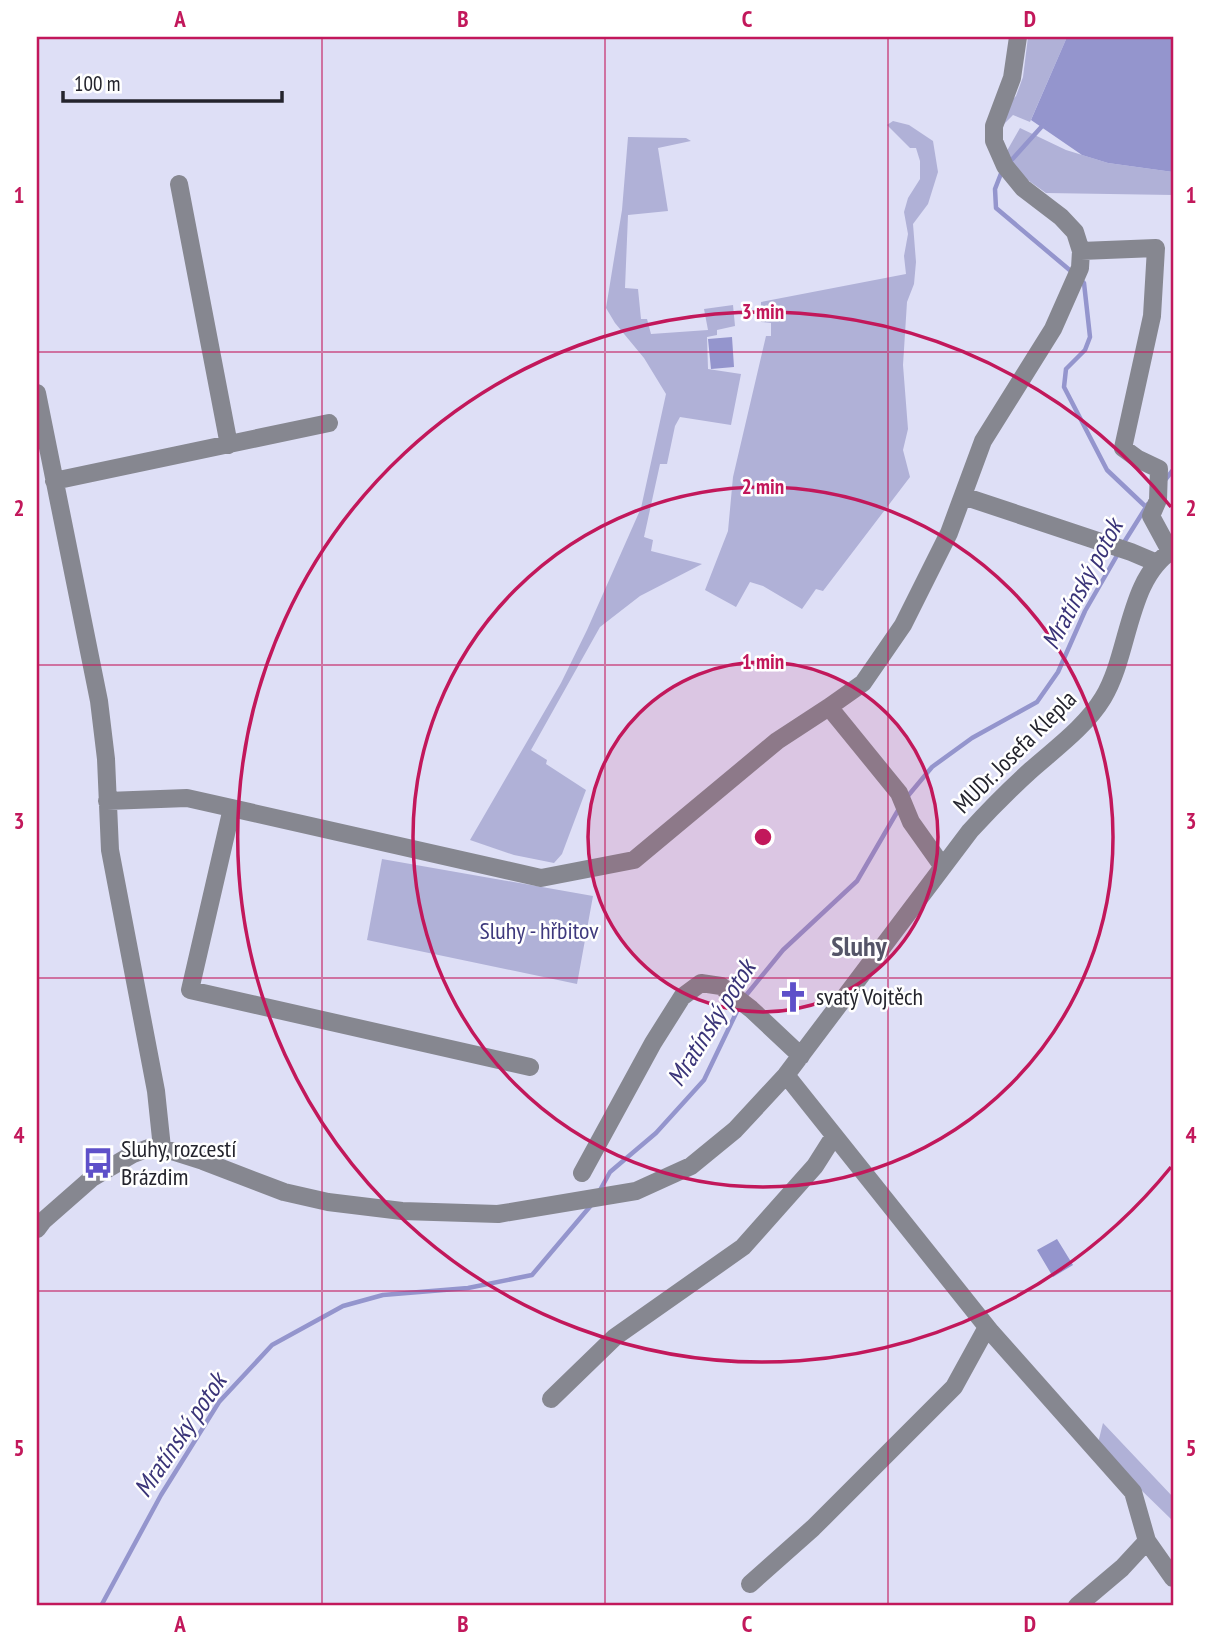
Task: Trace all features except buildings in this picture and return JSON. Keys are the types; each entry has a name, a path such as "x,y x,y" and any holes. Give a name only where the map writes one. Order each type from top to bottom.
{"street":[{"path":"107,801 187,798 541,878 634,860 777,741 863,683 904,625 949,533 983,441 1053,329 1080,268 1080,251 1075,232 1061,217 1023,188 1005,166 994,141 994,126 1012,78 1018,37"},
{"path":"179,184 229,445"},
{"path":"1080,251 1156,248 1152,316 1123,449 1159,469 1158,500 1151,516 1167,555"},
{"path":"37,393 99,701 106,758 110,850 156,1091 162,1148 149,1148 133,1154 92,1178 37,1229"},
{"path":"54,481 329,423"},
{"path":"963,496 1123,549 1167,555"},
{"name":"MUDr. Josefa Klepla","path":"162,1148 203,1160 284,1192 328,1202 402,1211 498,1214 608,1198 636,1191 691,1166 735,1130 786,1075 970,831 1004,794 1080,727 1103,698 1116,671 1142,587 1167,555"},
{"path":"829,706 899,793 911,822 943,867"},
{"path":"232,808 190,990 530,1067"},
{"path":"582,1173 653,1043 682,998 701,983 721,986 751,1009 801,1056"},
{"path":"786,1075 987,1327 1133,1492 1147,1541 1173,1578"},
{"path":"551,1399 615,1337 743,1247 816,1166 834,1136"},
{"path":"750,1584 813,1528 954,1387 987,1327"},
{"path":"1077,1606 1122,1568 1147,1541"}],"green space":[{"path":"1028,37 1067,37 1030,122 1013,115 998,130 1007,105 1016,96 1023,77"},
{"path":"893,121 909,125 933,141 938,172 928,204 913,224 916,262 914,284 907,302 903,365 908,429 903,450 910,477 823,591 816,589 802,609 763,586 750,582 736,607 705,590 728,531 733,477 766,336 771,336 771,323 761,322 761,302 906,274 904,256 908,234 904,212 908,198 920,179 920,161 916,148 910,148 887,125"},
{"path":"1020,128 1066,150 1108,163 1173,172 1173,195 1046,193 1015,171 1004,156"},
{"path":"628,137 686,138 691,141 658,148 668,211 628,215 625,288 638,289 641,319 647,319 651,334 708,330 704,309 733,305 735,326 717,330 717,335 707,337 708,369 741,374 731,425 680,417 675,426 667,464 660,464 644,537 653,540 651,551 702,564 640,596 600,627 531,750 547,760 546,764 586,790 562,854 554,863 514,855 470,840 561,683 641,508 666,394 644,358 606,308 622,210"},
{"name":"Sluhy - hřbitov","path":"382,859 593,896 577,984 367,940"},
{"path":"1103,1423 1173,1497 1173,1521 1097,1447"}],"shaded area":[{"path":"1067,37 1173,37 1173,172 1108,163 1082,155 1031,120"},
{"path":"732,337 734,367 711,369 708,339"},
{"path":"1057,1239 1073,1265 1053,1277 1037,1250"}],"waterway":[{"path":"1008,164 1044,124"},
{"path":"1002,171 995,189 996,208 1072,272"},
{"path":"1079,278 1084,283 1090,337 1085,350 1066,369 1064,387 1107,470 1146,507"},
{"name":"Mratínský potok","path":"1165,480 1173,470"},
{"name":"Mratínský potok","path":"1123,544 1148,504"},
{"name":"Mratínský potok","path":"907,797 932,767 972,738 1037,702 1058,672 1085,611 1119,552"},
{"name":"Mratínský potok","path":"743,999 783,950 857,881 900,807"},
{"name":"Mratínský potok","path":"599,1192 610,1172 656,1133 704,1080 739,1007"},
{"name":"Mratínský potok","path":"101,1606 161,1495 219,1402 272,1345 343,1306 383,1295 468,1288 532,1275 593,1203"}],"place":[{"name":"svatý Vojtěch","path":"793,997"},
{"name":"Sluhy, rozcestí Brázdim","path":"98,1163"}],"district":[{"name":"Sluhy","path":"859,946"}]}
